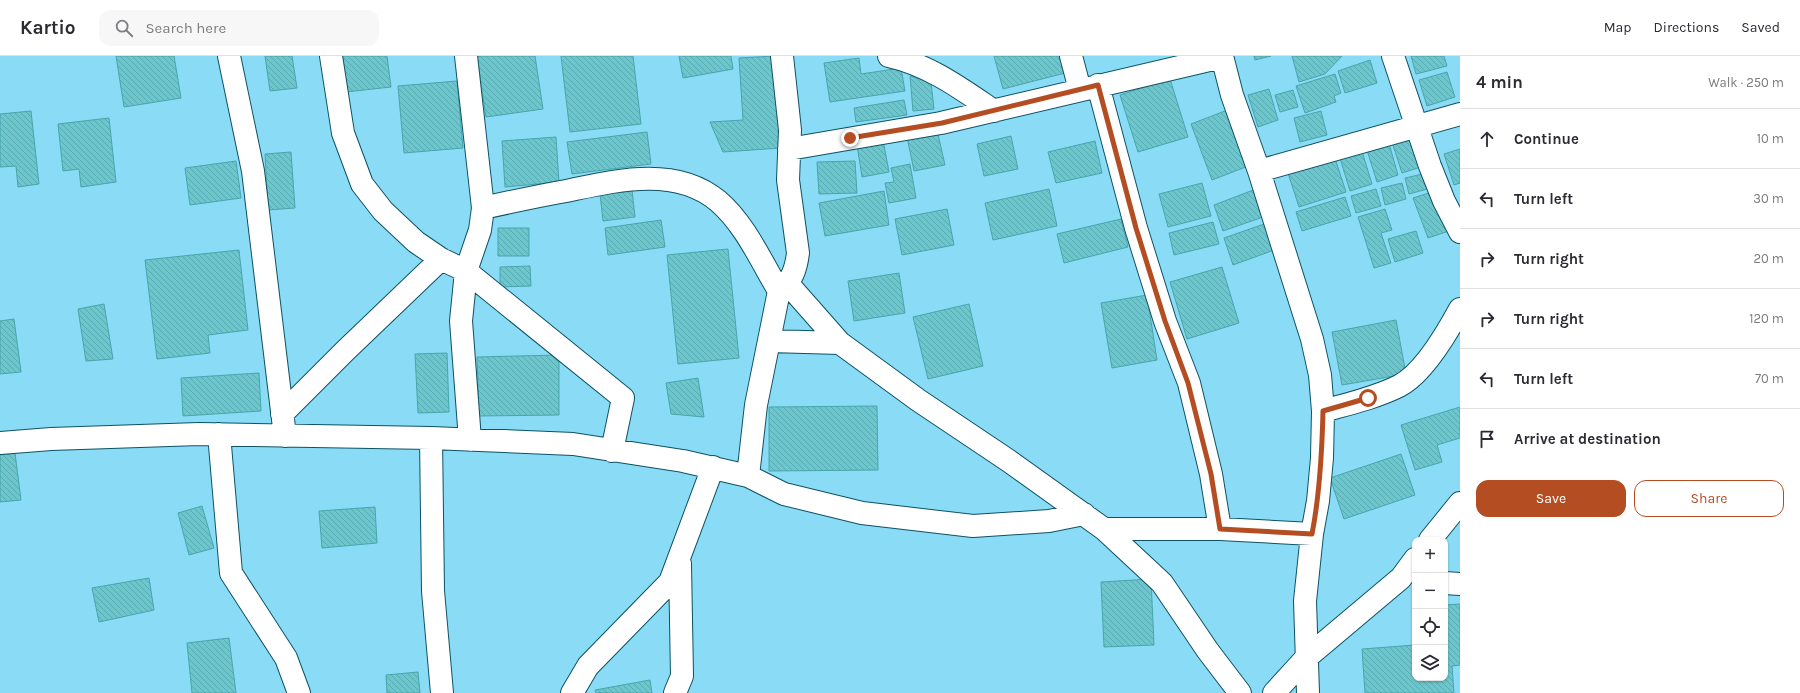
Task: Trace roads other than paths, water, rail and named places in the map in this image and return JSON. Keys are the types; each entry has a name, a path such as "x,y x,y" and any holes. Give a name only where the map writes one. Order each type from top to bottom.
{"street":[{"path":"229,56 253,171 285,436"},
{"path":"331,56 343,133 362,184 384,211 416,242 441,259 466,271 623,398 612,451"},
{"path":"466,56 482,208 480,230 466,271 461,321 470,440"},
{"path":"748,476 756,406 770,341 784,287 797,266 798,254 788,180 790,130 782,56"},
{"path":"889,56 924,62 994,111"},
{"path":"1071,56 1089,87 1165,321 1188,383 1211,474 1220,529"},
{"path":"1393,56 1416,126 1444,200 1460,232"},
{"path":"789,149 942,123 1089,87 1222,57 1232,94 1259,171 1312,339 1320,375 1323,411 1322,458 1305,601 1308,693"},
{"path":"1259,171 1460,114"},
{"path":"482,208 620,180 646,178 673,180 701,190 718,201 740,225 784,287 840,343 918,400 1009,461 1084,514 1104,529 1162,583 1208,651 1240,693"},
{"path":"282,414 441,259"},
{"path":"1323,411 1368,398 1400,385 1421,368 1446,335 1460,309"},
{"path":"770,341 840,343"},
{"path":"0,443 51,439 218,434 431,438 573,444 683,461 748,476 784,494 862,514 973,526 1049,521 1084,514"},
{"path":"218,434 232,573 286,658 299,693"},
{"path":"431,438 433,591 442,693"},
{"path":"572,693 588,666 670,582 713,468"},
{"path":"1432,537 1460,503"},
{"path":"1104,529 1220,529 1312,534"},
{"path":"679,687 680,557"},
{"path":"1274,693 1306,658 1408,578 1412,567"},
{"path":"1448,583 1460,584"}]}
